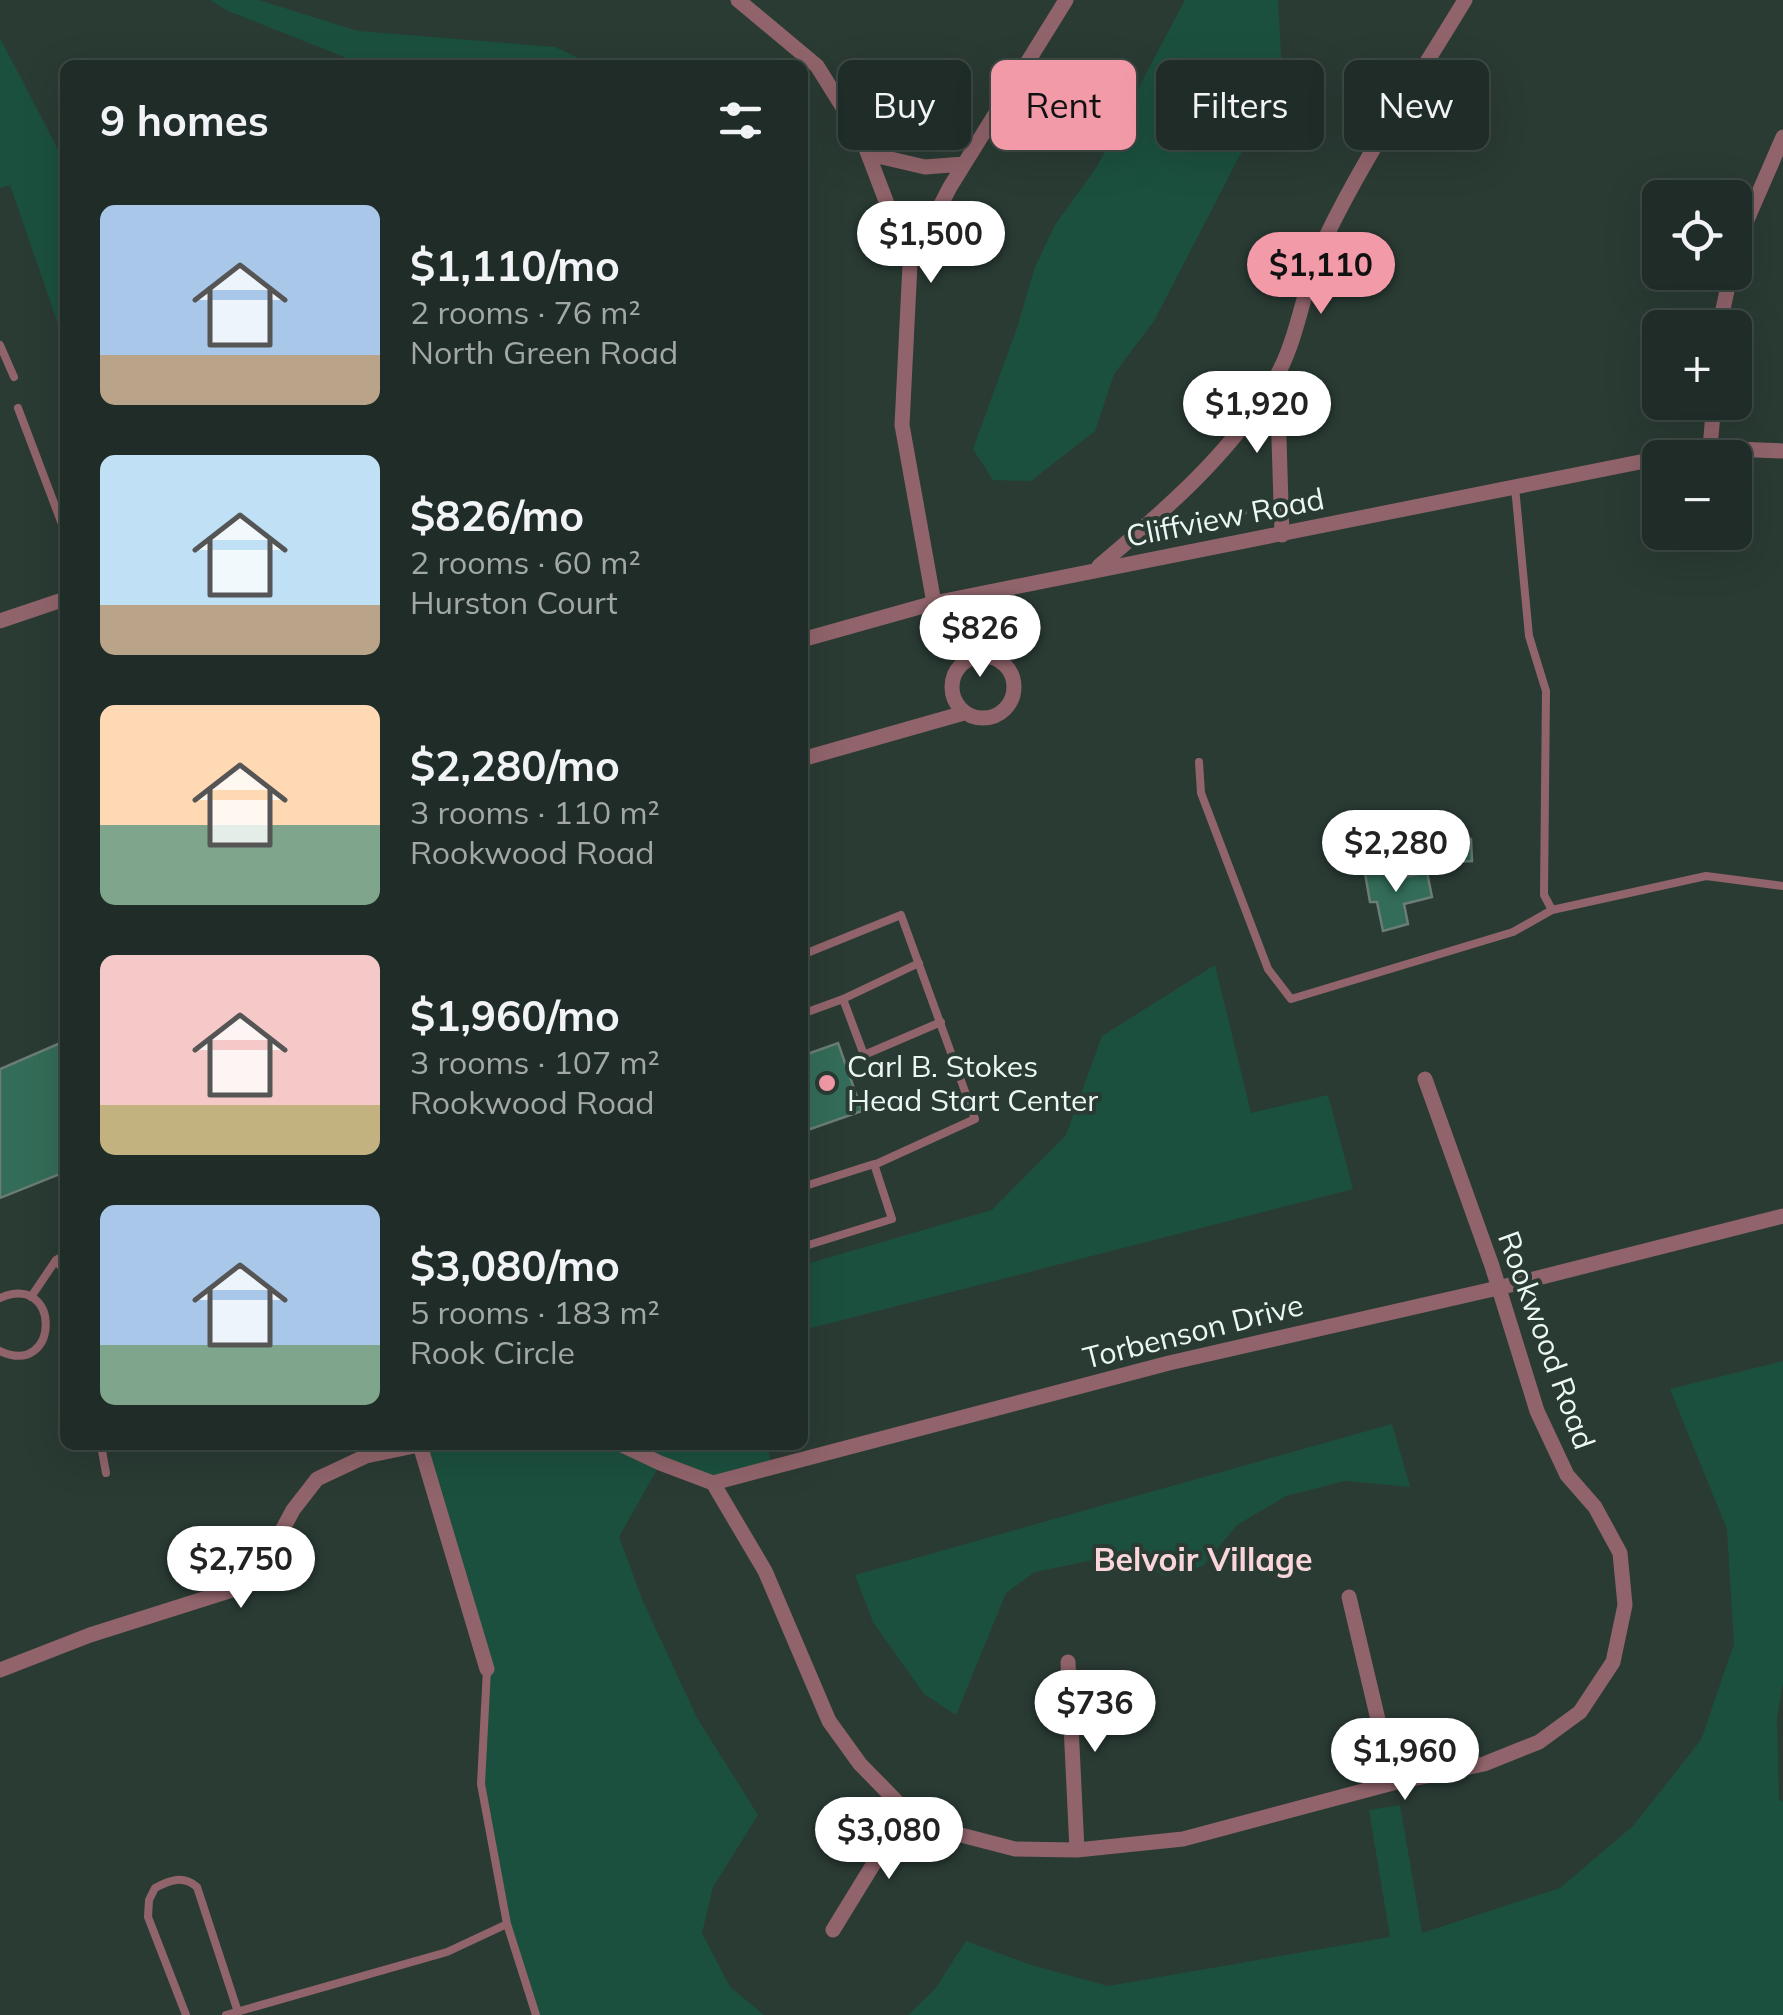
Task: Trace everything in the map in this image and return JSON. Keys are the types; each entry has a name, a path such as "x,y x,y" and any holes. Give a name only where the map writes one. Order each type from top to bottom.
{"street":[{"path":"738,0 817,66 862,138 910,264 902,425 934,603 965,662"},
{"path":"910,264 964,164 1066,0"},
{"path":"1096,569 1178,496 1243,427 1277,376 1322,246 1465,0"},
{"path":"1752,208 1783,136"},
{"path":"868,154 925,167 964,164"},
{"path":"1277,376 1282,535"},
{"name":"Cliffview Road","path":"1752,450 1783,451"},
{"name":"Cliffview Road","path":"808,638 934,603 1642,462"},
{"path":"0,621 60,601"},
{"path":"985,656 995,659 1004,664 1014,682 1010,703 994,716 964,713 953,697 953,677 965,662 985,656"},
{"path":"808,757 964,713"},
{"name":"Rookwood Road","path":"713,1483 765,1571 829,1720 860,1764 906,1812 961,1835 1015,1849 1077,1850 1183,1839 1393,1783 1484,1764 1539,1742 1580,1712 1613,1662 1625,1605 1620,1553 1596,1506 1567,1475 1545,1427 1424,1078"},
{"name":"Torbenson Drive","path":"713,1483 1169,1364 1498,1288 1783,1216"},
{"path":"0,1670 90,1635 232,1590 264,1564 293,1510 317,1479 366,1456 395,1450"},
{"path":"421,1450 487,1669"},
{"path":"632,1450 713,1483"},
{"path":"1349,1597 1393,1783"},
{"path":"1068,1662 1077,1850"},
{"path":"833,1930 906,1812"}],"lane":[{"path":"0,345 14,376"},
{"path":"18,408 60,519"},
{"path":"1515,487 1528,636 1546,691 1544,895 1552,910"},
{"path":"1199,762 1201,793 1268,969 1291,998 1513,932 1552,910 1706,876 1783,886"},
{"path":"808,953 901,915 975,1119 874,1165 808,1185"},
{"path":"808,1012 919,963"},
{"path":"843,999 864,1055 941,1022"},
{"path":"808,1245 892,1218 874,1165"},
{"path":"31,1297 60,1257"},
{"path":"0,1298 11,1293 31,1297 40,1303 47,1322 42,1342 26,1354 15,1356 0,1351"},
{"path":"102,1450 106,1474"},
{"path":"487,1669 481,1784 507,1924 536,2015"},
{"path":"186,2015 148,1917 149,1900 156,1888 179,1879 197,1887 238,2009"},
{"path":"226,2015 446,1952 507,1924"}],"path":[{"path":"1182,524 1247,512"}],"green space":[{"path":"210,0 259,0 358,31 555,47 582,60 351,60 228,11"},
{"path":"1185,0 1278,0 1281,60 1156,60 1156,150 1243,150 1154,321 1114,374 1095,431 1031,481 993,480 973,449 1035,267 1055,225 1106,150 1136,150 1136,92"},
{"path":"0,38 60,153 60,330 10,185 0,188"},
{"path":"1215,965 1251,1113 1328,1095 1353,1189 808,1329 808,1264 992,1210 1066,1135 1102,1036"},
{"path":"1783,1361 1783,1683 1777,1718 1779,1800 1783,1801 1783,2015 908,2015 935,1989 966,1941 1031,1965 1108,1986 1390,1937 1369,1810 1400,1805 1422,1933 1560,1888 1633,1826 1701,1740 1734,1644 1727,1529 1670,1389"},
{"path":"1392,1424 1410,1487 1345,1481 1286,1496 1237,1525 1203,1566 1165,1576 1145,1566 1098,1559 1035,1572 1006,1593 956,1715 924,1694 873,1622 855,1575"},
{"path":"421,1450 768,1450 772,1468 713,1483 660,1464 619,1537 642,1599 697,1718 758,1815 713,1887 702,1933 730,1987 764,2015 536,2015 507,1924 481,1784 487,1669"}],"building":[{"path":"1471,839 1472,861 1436,863 1435,840"},
{"path":"1390,868 1393,880 1427,872 1432,897 1404,904 1408,924 1383,931 1377,902 1370,902 1365,873"},
{"path":"60,1043 60,1174 0,1198 0,1069"},
{"name":"Carl B. Stokes Head Start Center","path":"838,1043 862,1111 808,1130 808,1054"}],"place":[{"name":"Carl B. Stokes Head Start Center","path":"827,1083"}],"district":[{"name":"Belvoir Village","path":"1203,1559"}]}
